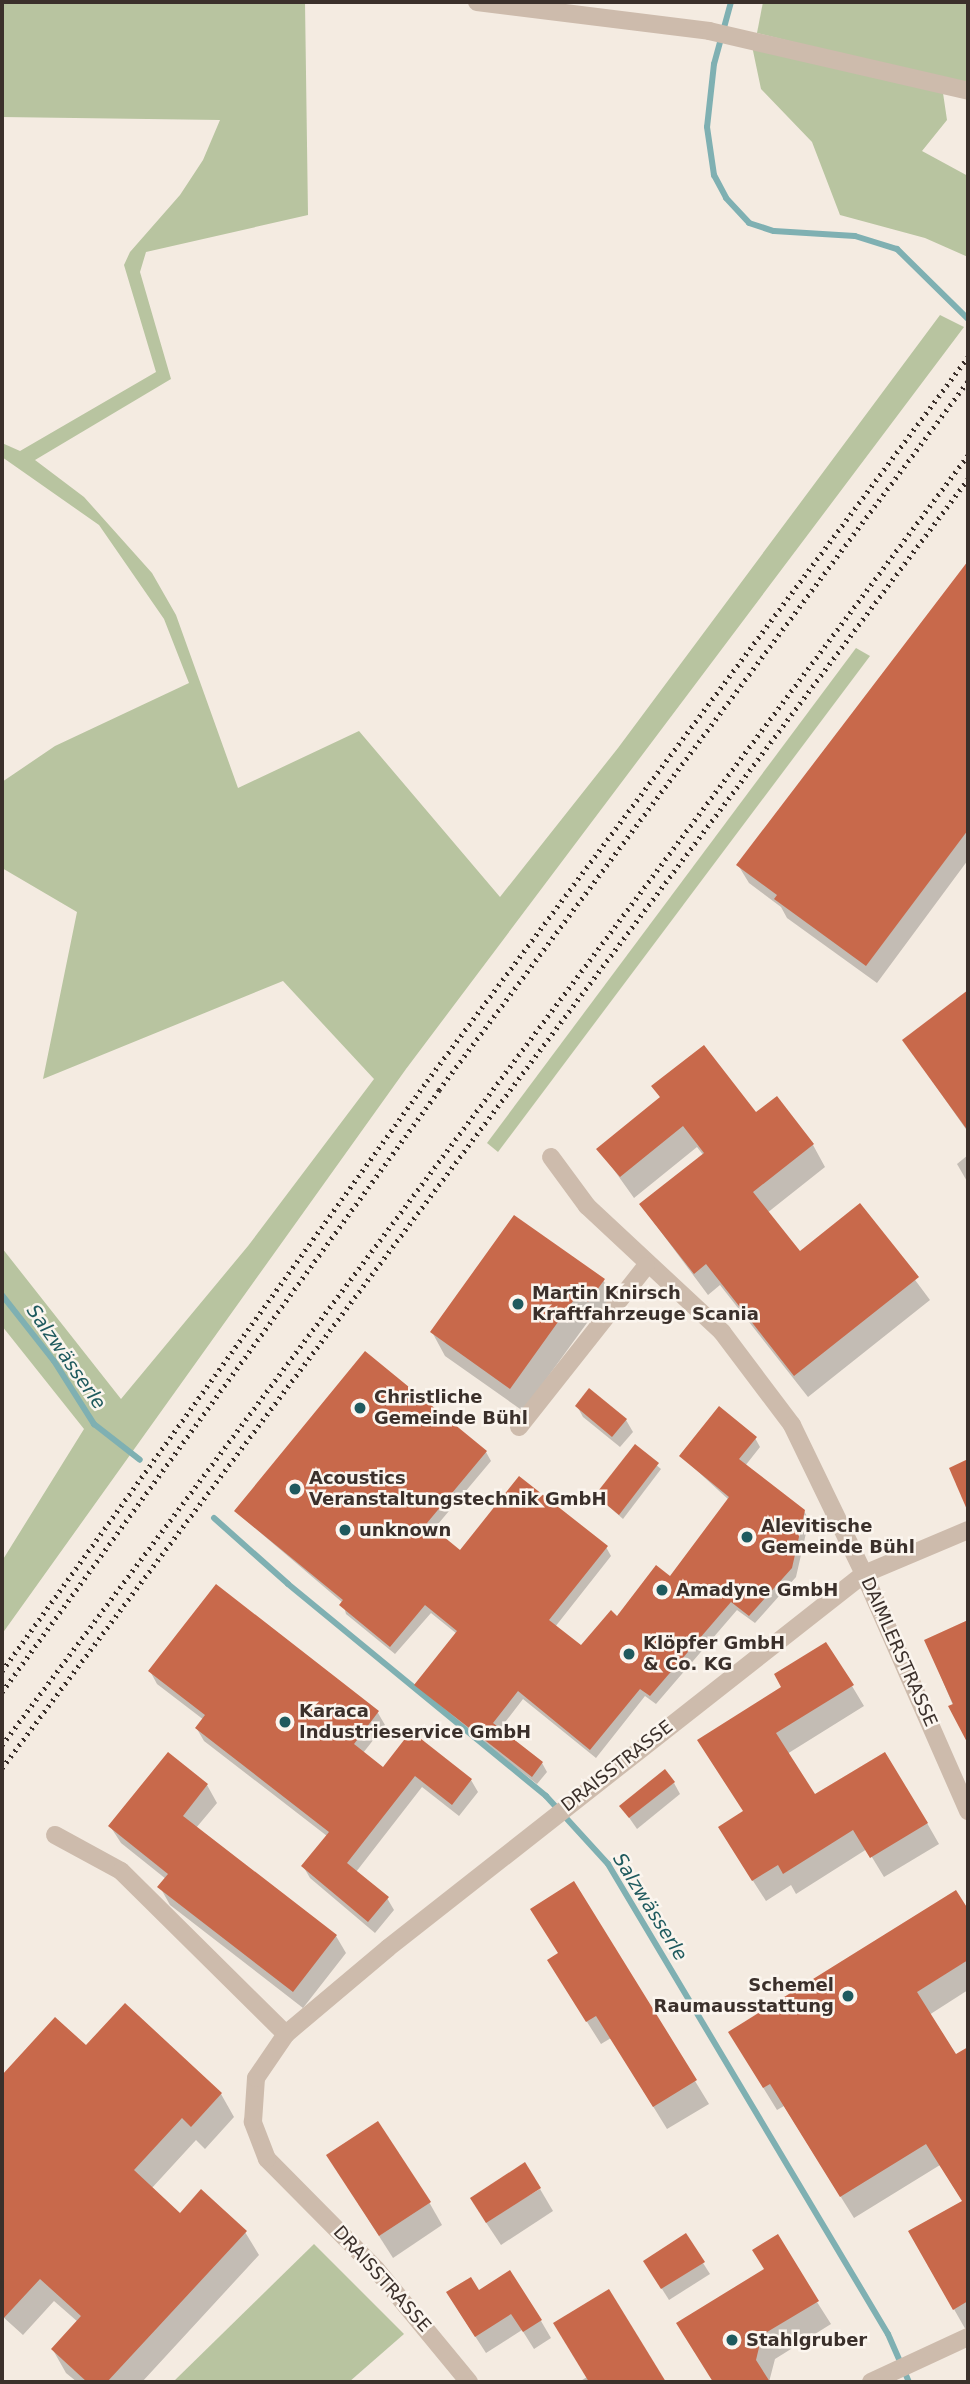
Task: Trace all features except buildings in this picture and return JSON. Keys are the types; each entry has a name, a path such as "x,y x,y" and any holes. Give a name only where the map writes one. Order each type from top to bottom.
{"street":[{"path":"477,2 709,31 968,91"},
{"name":"DAIMLERSTRASSE","path":"551,1157 587,1206 646,1266 722,1332 792,1425 864,1574 968,1811"},
{"path":"519,1427 646,1266"},
{"name":"DRAISSTRASSE","path":"469,2382 376,2269 267,2159 253,2122 256,2078 286,2034 578,1796 864,1574 968,1530"},
{"path":"55,1835 121,1871 286,2034"},
{"path":"876,2380 968,2337"}],"green space":[{"path":"2,2 305,2 308,215 146,252 140,272 171,379 35,460 84,497 152,573 176,615 238,788 359,731 500,897 618,748 940,315 964,327 406,1069 2,1634 2,1561 84,1429 2,1326 2,1248 121,1399 248,1246 374,1079 283,981 43,1079 77,912 2,868 2,782 55,746 189,683 164,619 99,525 2,457 2,443 20,451 156,372 124,265 130,252 180,195 203,160 220,120 2,117"},
{"path":"763,2 968,2 968,85 757,33"},
{"path":"752,46 943,93 947,120 922,151 968,176 968,257 925,238 840,215 812,142 761,89"},
{"path":"856,648 870,656 498,1152 487,1143"},
{"path":"314,2244 404,2334 349,2382 173,2382"}],"waterway":[{"name":"Salzwässerle","path":"731,2 714,64 707,127 714,175 726,198 749,223 774,231 855,236 897,249 968,319"},
{"name":"Salzwässerle","path":"2,1295 54,1361 94,1424 140,1460"},
{"name":"Salzwässerle","path":"214,1518 288,1584 546,1796 608,1864 888,2334 909,2382"}],"railway":[{"path":"2,1671 427,1081 968,357"},
{"path":"2,1692 439,1090 968,381"},
{"path":"2,1745 968,455"},
{"path":"2,1768 968,479"}],"place":[{"name":"Martin Knirsch Kraftfahrzeuge Scania","path":"518,1304"},
{"name":"Christliche Gemeinde Bühl","path":"360,1408"},
{"name":"Acoustics Veranstaltungstechnik GmbH","path":"295,1489"},
{"name":"unknown","path":"345,1530"},
{"name":"Alevitische Gemeinde Bühl","path":"747,1537"},
{"name":"Amadyne GmbH","path":"662,1590"},
{"name":"Klöpfer GmbH & Co. KG","path":"629,1654"},
{"name":"Karaca Industrieservice GmbH","path":"285,1722"},
{"name":"Schemel Raumausstattung","path":"848,1996"},
{"name":"Stahlgruber","path":"732,2340"}]}
